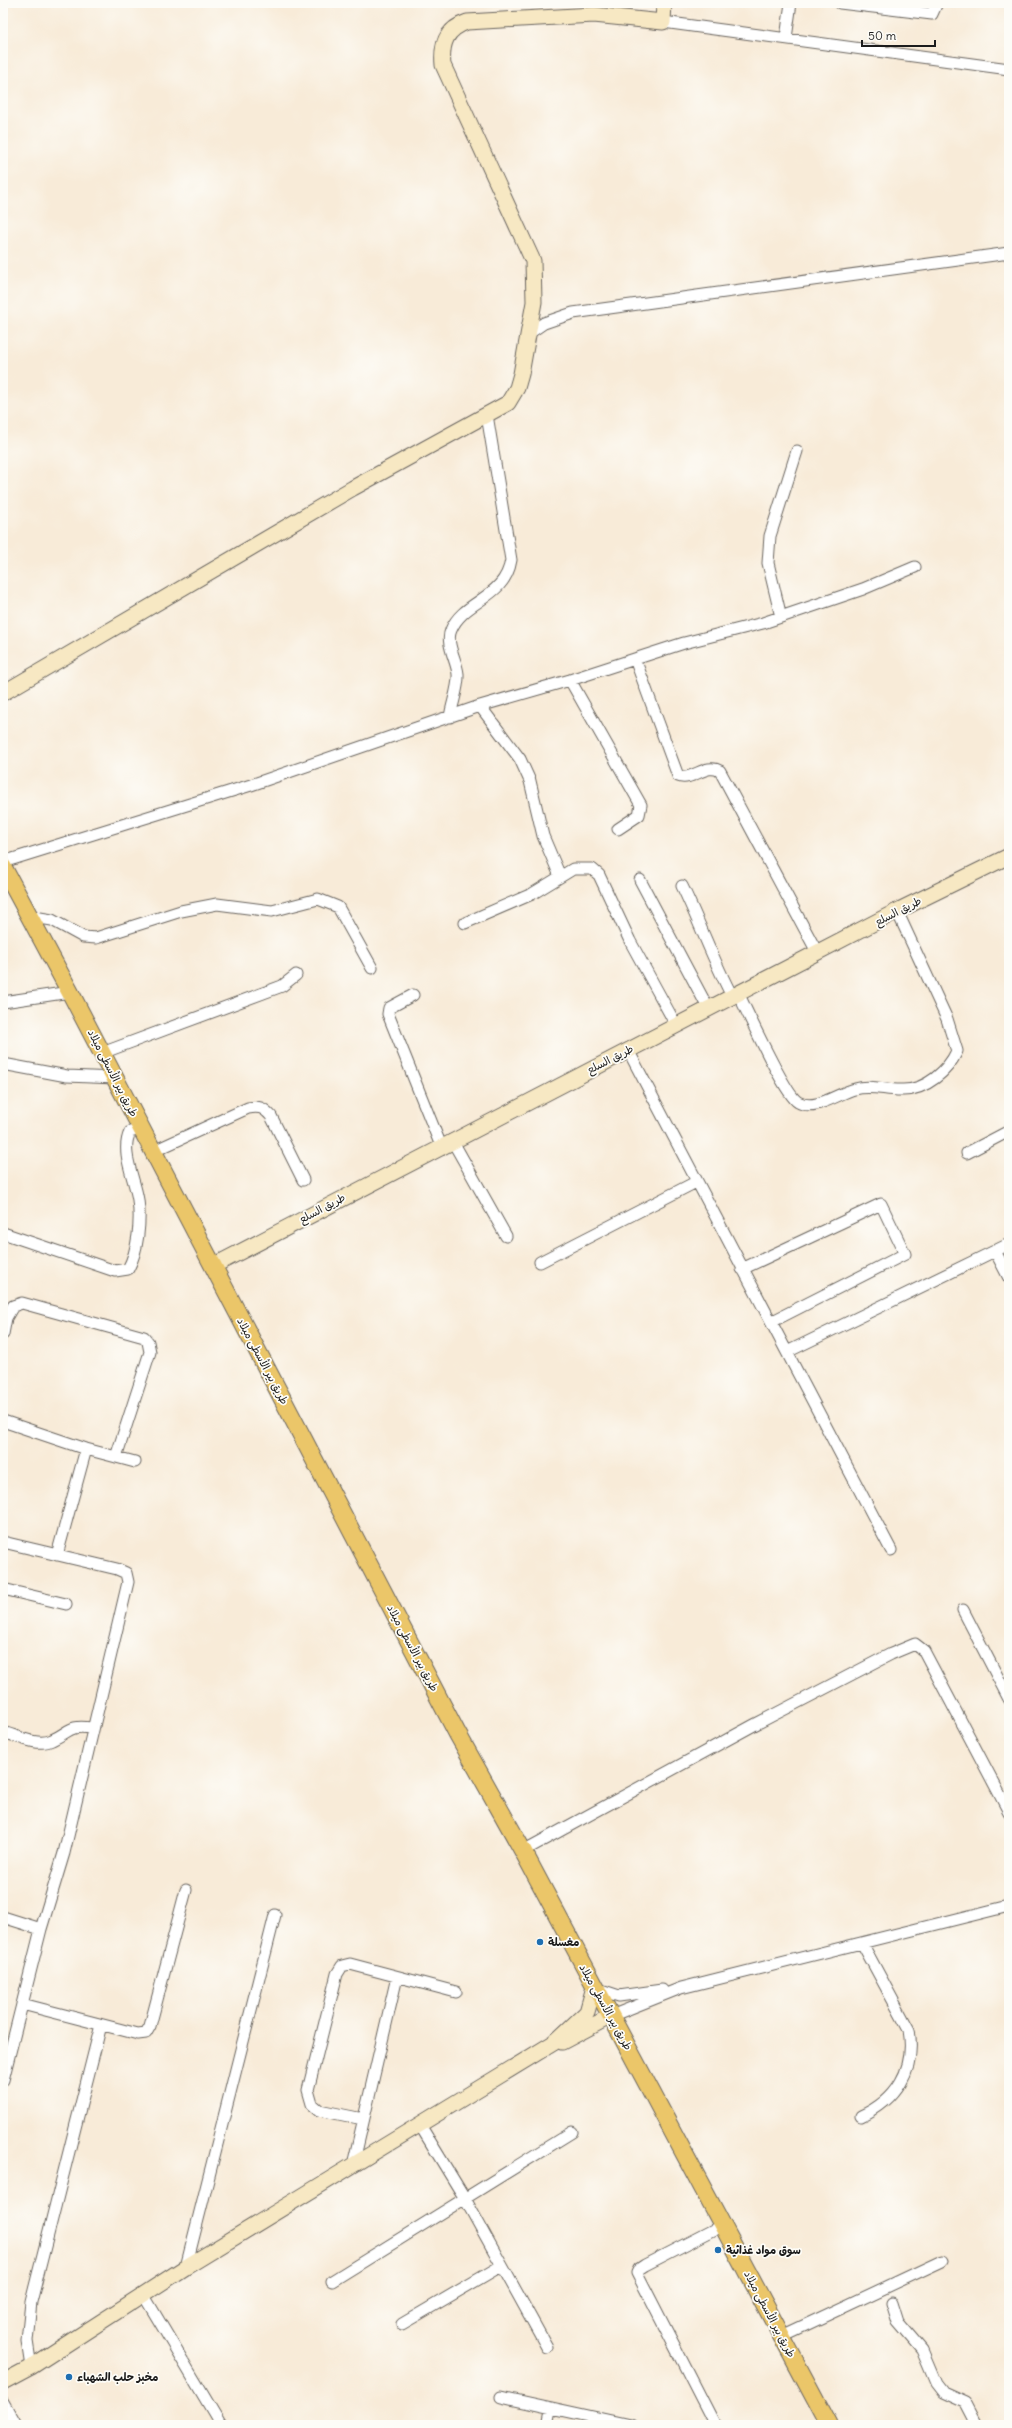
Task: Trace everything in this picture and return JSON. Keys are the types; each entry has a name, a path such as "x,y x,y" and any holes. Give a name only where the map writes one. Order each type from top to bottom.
{"main road":[{"name":"طريق بير الأسطى ميلاد","path":"3,867 154,1151 457,1733 523,1851 594,1987 724,2226 829,2425"}],"street":[{"path":"663,22 664,3"},
{"path":"786,38 791,3"},
{"path":"840,3 863,4 932,14 937,3"},
{"path":"3,693 354,488 508,403 517,388 534,302 532,261 443,65 442,50 450,31 467,22 594,15 663,22 1009,68"},
{"path":"528,334 544,323 573,313 1009,253"},
{"path":"450,716 458,681 450,642 450,630 458,619 501,585 509,572 511,560 487,415"},
{"path":"781,618 768,563 770,536 797,451"},
{"path":"3,862 250,785 480,706 570,680 684,643 781,618 863,589 915,567"},
{"path":"635,659 678,776 686,777 711,768 720,771 817,952"},
{"path":"570,680 641,805 639,815 618,829"},
{"path":"480,706 520,759 530,781 543,836 560,876"},
{"name":"طريق السلع","path":"213,1266 708,1008 897,911 1009,856"},
{"path":"465,923 532,894 573,869 592,869 599,875 630,941 676,1025"},
{"path":"640,880 708,1008"},
{"path":"682,886 710,944 712,958 735,995 784,1085 796,1101 807,1105 821,1103 854,1089 867,1087 905,1090 922,1086 938,1077 949,1065 957,1051 947,1019 897,911"},
{"path":"28,916 52,920 83,937 96,938 181,911 218,904 272,911 318,899 338,907 372,968"},
{"path":"102,1053 282,986 296,975"},
{"path":"3,1002 70,992"},
{"path":"413,995 390,1008 388,1014 447,1143 506,1236"},
{"path":"628,1050 696,1182 891,1550"},
{"path":"3,1064 67,1076 115,1078"},
{"path":"154,1151 248,1108 258,1106 265,1109 271,1116 304,1180"},
{"path":"3,1233 114,1271 128,1269 138,1232 138,1202 126,1148 127,1138 130,1132 142,1129"},
{"path":"967,1153 1009,1131"},
{"path":"540,1262 696,1182"},
{"path":"742,1269 881,1204 905,1254 770,1322"},
{"path":"787,1352 1009,1244"},
{"path":"996,1251 1009,1278"},
{"path":"3,1334 6,1318 13,1306 22,1303 144,1337 148,1342 150,1352 116,1457"},
{"path":"3,1421 86,1449 135,1462"},
{"path":"57,1555 86,1449"},
{"path":"3,1542 117,1570 126,1574 128,1582 92,1728 64,1853 41,1929 3,2080"},
{"path":"3,1589 66,1604"},
{"path":"963,1610 1009,1698"},
{"path":"523,1851 761,1722 891,1654 914,1644 924,1651 1009,1812"},
{"path":"3,1732 37,1742 45,1742 52,1741 72,1727 92,1728"},
{"path":"22,2004 138,2034 146,2033 150,2026 186,1890"},
{"path":"3,2382 31,2367 186,2267 555,2042 587,2012 594,1987 619,1996 680,1988 1009,1906"},
{"path":"186,2267 275,1915"},
{"path":"3,1917 41,1929"},
{"path":"861,2116 879,2108 897,2089 907,2068 912,2045 909,2030 862,1943"},
{"path":"363,2119 319,2110 312,2104 308,2090 337,1974 342,1966 350,1964 456,1992"},
{"path":"352,2165 397,1977"},
{"path":"555,2042 562,2043 611,2016 680,1988"},
{"path":"31,2367 27,2341 31,2302 101,2025"},
{"path":"420,2125 464,2197 547,2347"},
{"path":"332,2281 464,2197 572,2132"},
{"path":"715,2425 638,2273 645,2265 724,2226"},
{"path":"782,2336 942,2261"},
{"path":"402,2324 502,2266"},
{"path":"144,2294 221,2425"},
{"path":"892,2303 898,2322 922,2350 936,2383 943,2392 965,2402 977,2425"},
{"path":"501,2397 551,2410 630,2425"},
{"path":"3,2402 16,2425"},
{"path":"548,2425 551,2410"}],"place":[{"name":"مغسلة","path":"540,1942"},
{"name":"سوق مواد غذائية","path":"718,2250"},
{"name":"مخبز حلب الشهباء","path":"69,2377"}]}
